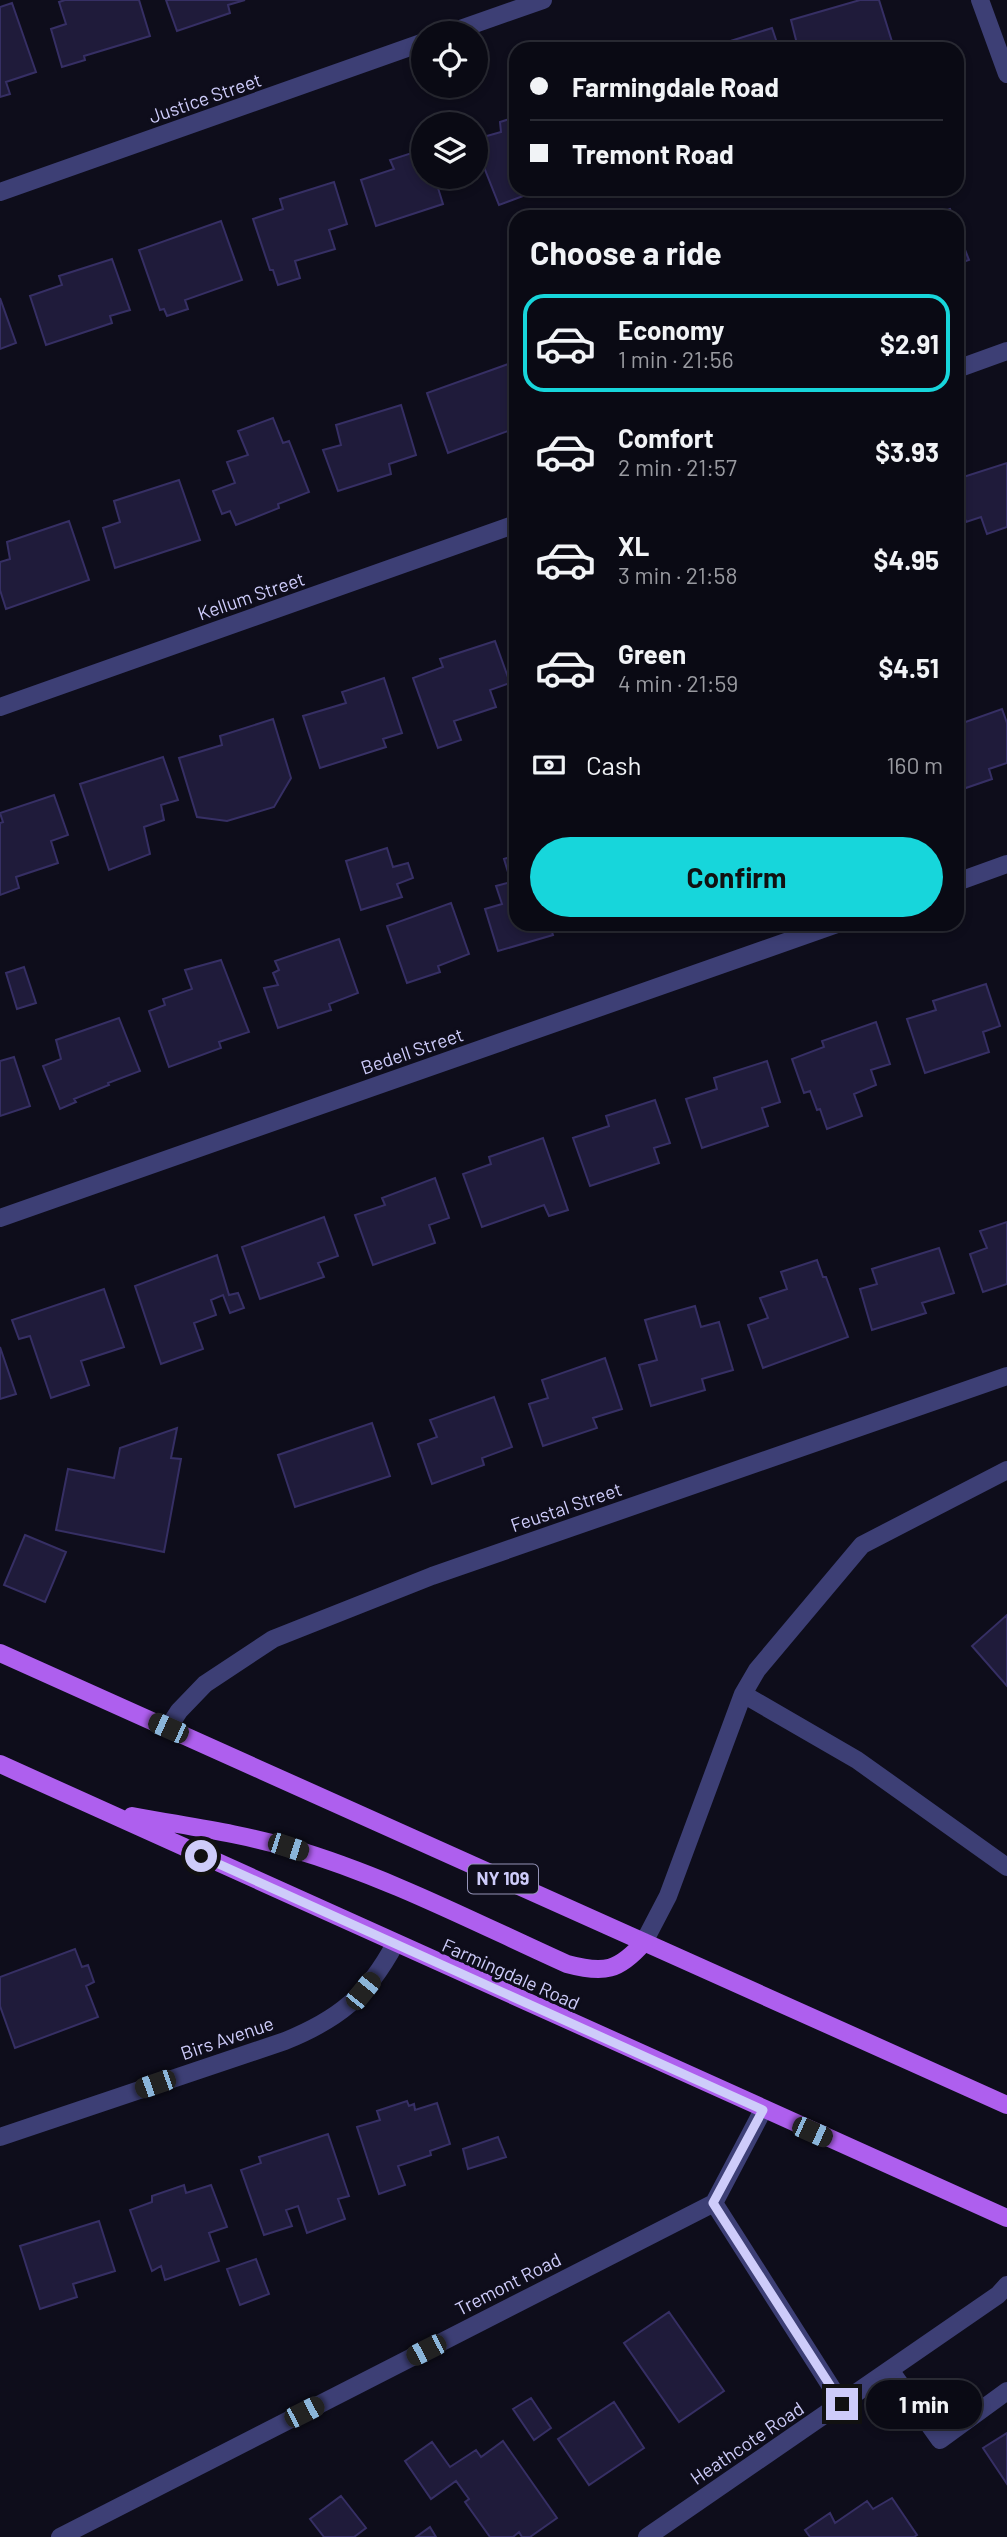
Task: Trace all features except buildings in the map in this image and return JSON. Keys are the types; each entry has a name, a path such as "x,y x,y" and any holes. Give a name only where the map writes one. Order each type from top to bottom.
{"main road":[{"name":"NY 109","path":"0,1653 1007,2105"},
{"name":"Farmingdale Road","path":"0,1764 1007,2218"},
{"path":"105,1811 239,1836 288,1847 328,1860 399,1888 567,1965 584,1969 613,1968 625,1962 644,1942"}],"street":[{"path":"483,21 543,0"},
{"path":"980,0 1007,74"},
{"name":"Justice Street","path":"0,192 411,47"},
{"path":"964,366 1007,351"},
{"name":"Kellum Street","path":"0,707 509,526"},
{"path":"964,879 1007,864"},
{"name":"Bedell Street","path":"0,1218 817,931"},
{"name":"Feustal Street","path":"168,1728 179,1711 205,1684 273,1639 432,1576 1007,1376"},
{"path":"644,1942 668,1896 743,1694 757,1670 862,1545 1007,1470"},
{"path":"743,1694 857,1760 1007,1867"},
{"name":"Birs Avenue","path":"0,2137 285,2041 324,2024 363,1991 395,1944"},
{"path":"763,2110 713,2203 842,2404"},
{"name":"Tremont Road","path":"60,2537 713,2203"},
{"name":"Heathcote Road","path":"647,2537 842,2404 1007,2286"},
{"path":"890,2370 940,2440 1007,2391"}],"route":[{"path":"201,1856 763,2110 713,2203 842,2404"}]}
